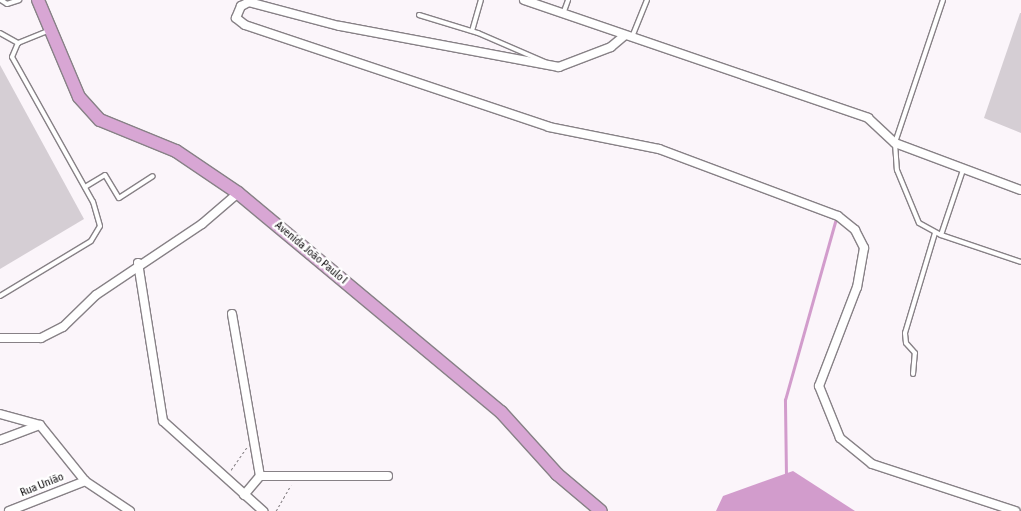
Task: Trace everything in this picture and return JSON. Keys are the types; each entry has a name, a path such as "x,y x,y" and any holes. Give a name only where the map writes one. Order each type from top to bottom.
{"main road":[{"name":"Avenida João Paulo I","path":"38,0 79,97 100,120 176,151 238,193 501,412 558,474 601,511"}],"street":[{"path":"524,0 868,118 895,143 962,170 1021,190"},
{"path":"628,37 611,47 559,67 339,26 249,2 241,6 236,18 245,25 549,127 659,149 838,216 855,230 864,248 857,287 819,386 840,438 872,464 1014,511"},
{"path":"0,338 41,338 53,333 138,263 202,224 238,193"},
{"path":"138,263 162,421 263,511"},
{"path":"232,314 260,476"},
{"path":"0,414 40,425 85,481 130,511"},
{"path":"0,440 40,425"},
{"path":"244,495 260,476"},
{"path":"260,476 388,476"},
{"name":"Rua União","path":"9,511 85,481"}],"lane":[{"path":"1,0 7,4 19,0"},
{"path":"472,31 481,0"},
{"path":"563,14 568,0"},
{"path":"628,37 647,0"},
{"path":"943,0 895,143 895,163 907,199 919,223 935,233 1021,262"},
{"path":"419,14 472,31 559,67"},
{"path":"0,296 78,250 97,233 100,217 19,75 12,57 18,43 50,30"},
{"path":"0,33 18,43"},
{"path":"941,235 962,170"},
{"path":"84,187 105,175 119,198 153,176"},
{"path":"913,374 915,353 906,343 905,333 935,233"}],"path":[{"path":"224,478 254,442"},
{"path":"276,511 291,489 291,477"}],"shaded area":[{"path":"793,471 855,511 716,511 723,496"}],"building":[{"path":"1021,13 1021,133 984,118"},
{"path":"0,65 84,219 0,269"}],"waterway":[{"path":"786,476 785,400 835,222"}]}
